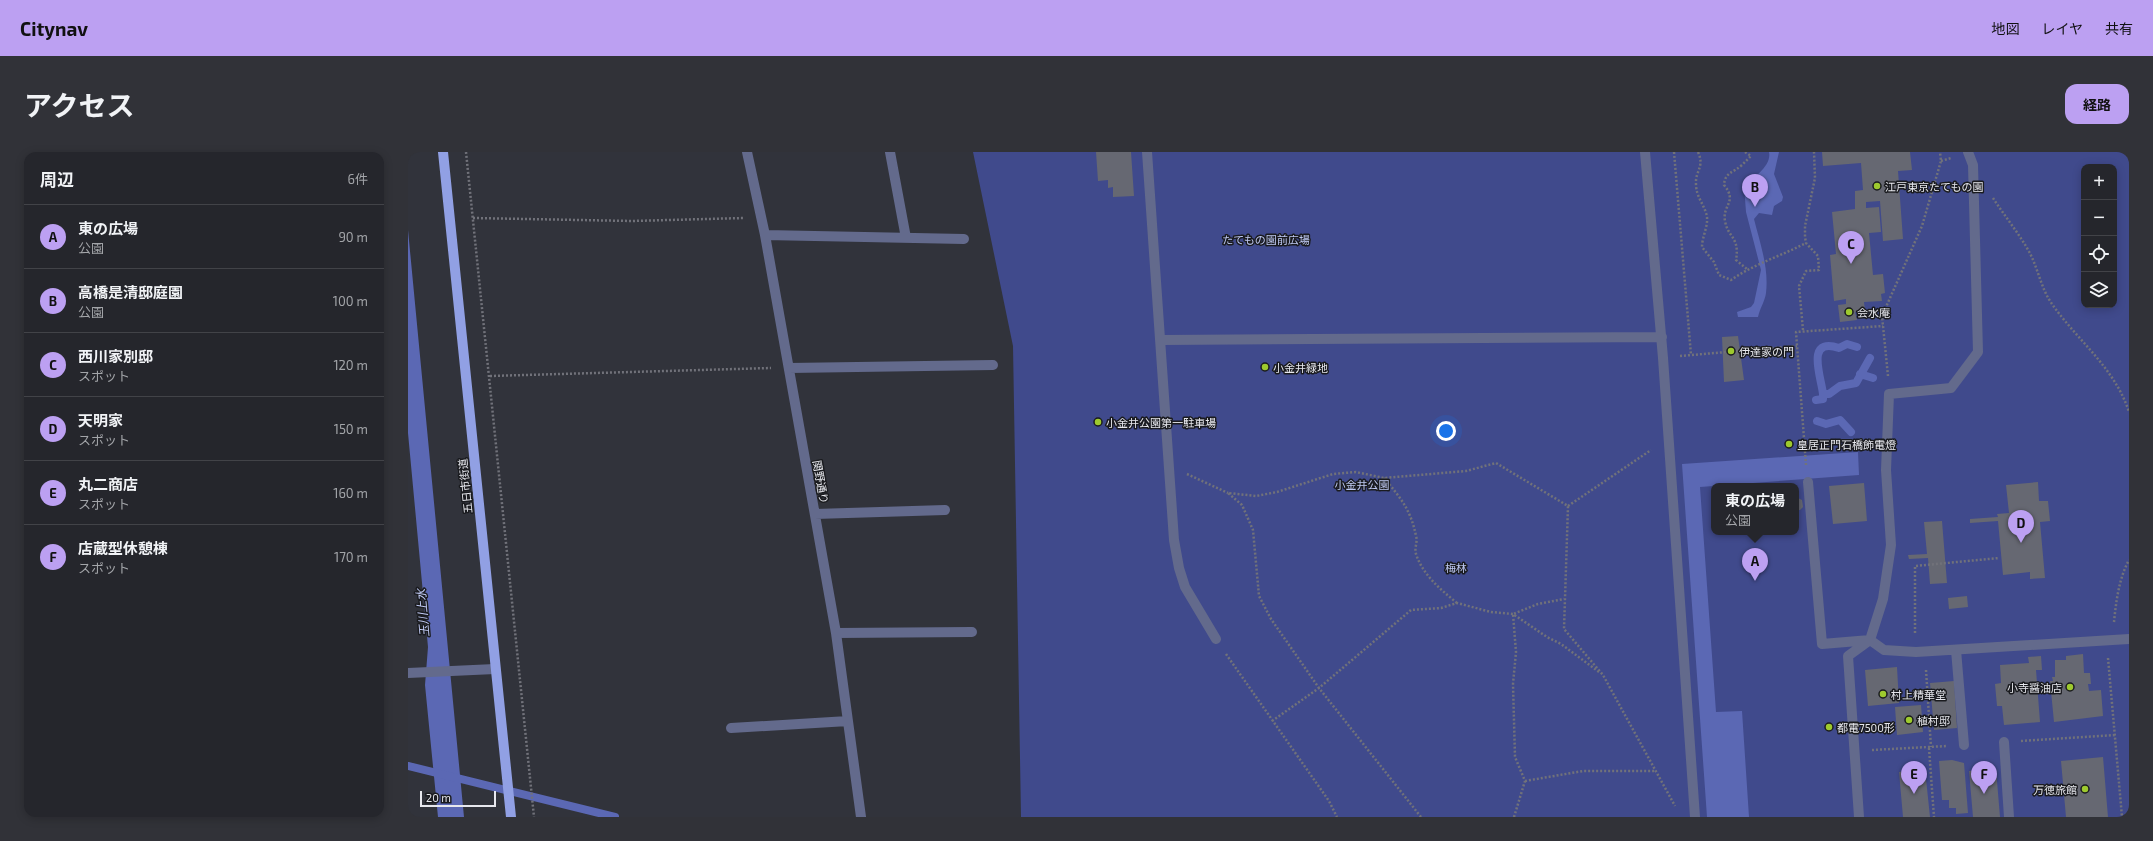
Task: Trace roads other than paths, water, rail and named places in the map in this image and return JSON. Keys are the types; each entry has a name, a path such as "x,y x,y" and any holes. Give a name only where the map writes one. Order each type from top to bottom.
{"main road":[{"name":"五日市街道","path":"443,152 511,817"}],"street":[{"name":"関野通り","path":"747,152 765,236 836,633 861,817"},
{"path":"890,152 906,238"},
{"path":"1147,152 1162,340 1174,540 1179,568 1185,588 1216,639"},
{"path":"1645,152 1664,358 1695,817"},
{"path":"1859,817 1848,656 1870,640 1883,599 1891,545 1886,470 1889,394 1951,388 1978,352 1973,165 1968,153"},
{"path":"765,236 964,239"},
{"path":"1162,340 1662,337"},
{"path":"789,368 994,365"},
{"path":"1808,482 1822,644 1870,640 1884,650 1920,651 2129,639"},
{"path":"815,514 945,510"},
{"path":"836,633 972,632"},
{"path":"1956,650 1964,745"},
{"path":"408,673 495,669"},
{"path":"731,728 848,721"},
{"path":"2004,742 2009,817"}],"waterway":[{"path":"1857,347 1847,344 1839,348 1828,346 1822,348 1818,353 1818,369 1823,394 1829,394 1840,386 1856,383 1870,358"},
{"path":"1860,374 1873,378"},
{"path":"1816,400 1823,399 1823,394"},
{"path":"1817,421 1826,424 1840,420 1851,432"},
{"path":"408,766 615,817"}],"place":[{"name":"江戸東京たてもの園","path":"1877,186"},
{"name":"高橋是清邸庭園","path":"1755,207"},
{"name":"西川家別邸","path":"1851,264"},
{"name":"会水庵","path":"1849,312"},
{"name":"伊達家の門","path":"1731,351"},
{"name":"小金井緑地","path":"1265,367"},
{"name":"小金井公園第一駐車場","path":"1098,422"},
{"name":"皇居正門石橋飾電燈","path":"1789,444"},
{"name":"天明家","path":"2021,543"},
{"name":"東の広場","path":"1755,581"},
{"name":"小寺醤油店","path":"2070,687"},
{"name":"村上精華堂","path":"1883,694"},
{"name":"植村邸","path":"1909,720"},
{"name":"都電7500形","path":"1829,727"},
{"name":"万徳旅館","path":"2085,789"},
{"name":"丸二商店","path":"1914,794"},
{"name":"店蔵型休憩棟","path":"1984,794"}],"park label":[{"name":"たてもの園前広場","path":"1266,239"},
{"name":"小金井公園","path":"1362,484"},
{"name":"梅林","path":"1456,567"}],"water label":[{"name":"玉川上水","path":"422,613"}]}
